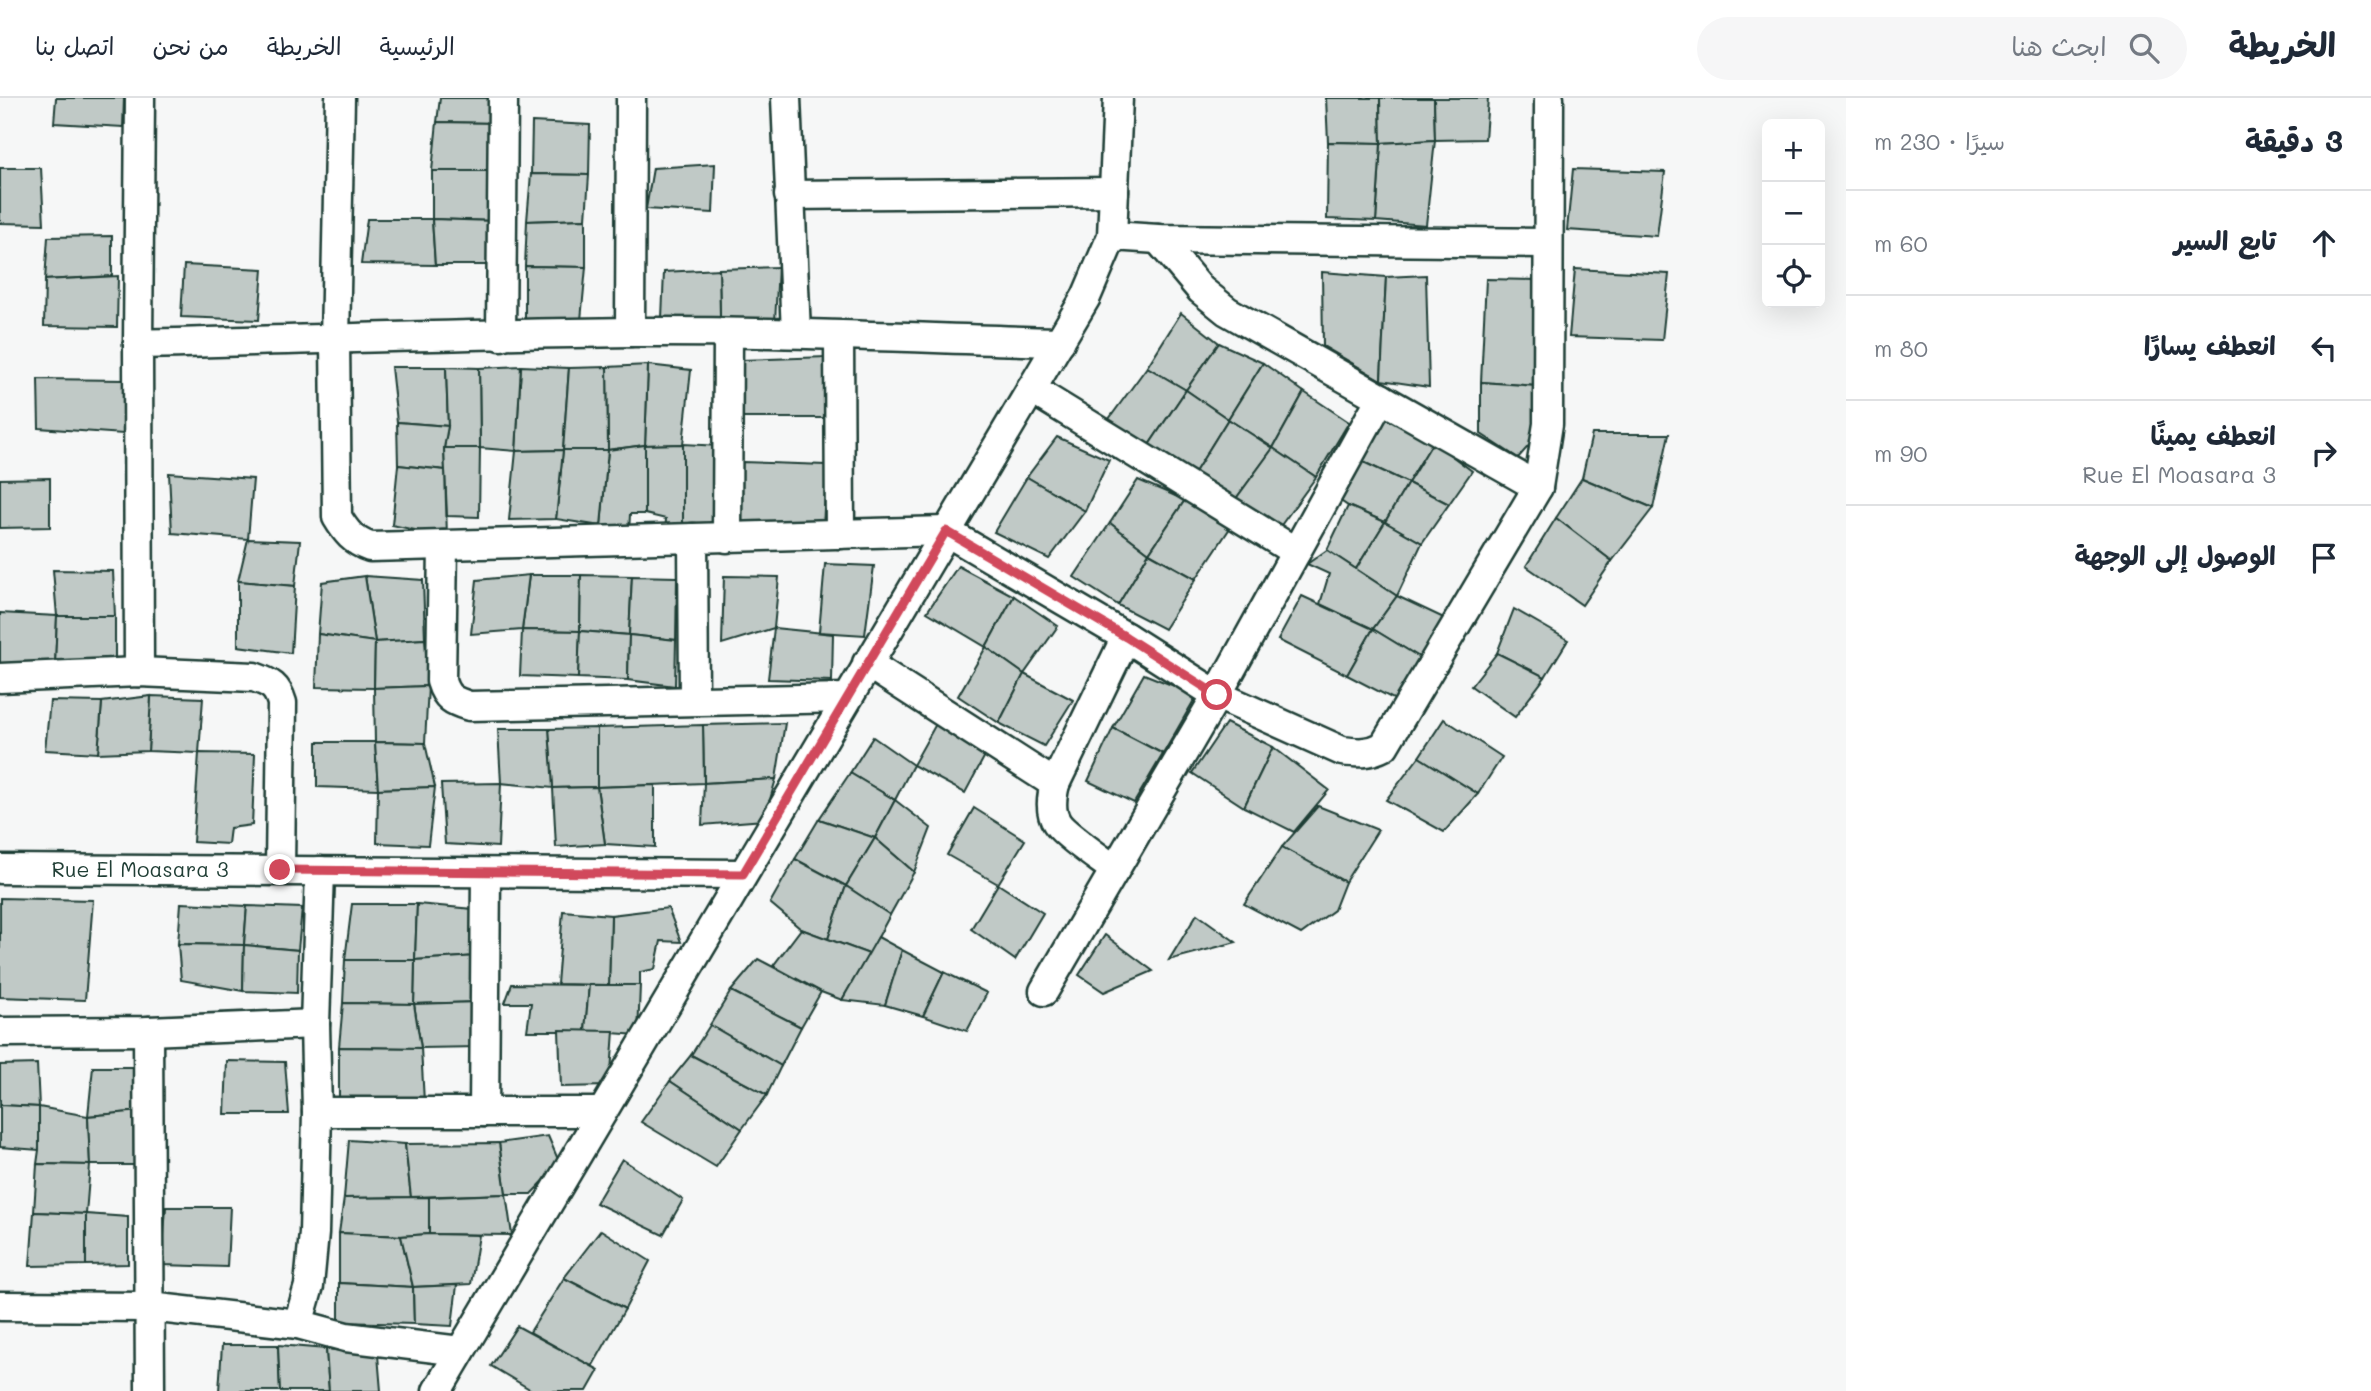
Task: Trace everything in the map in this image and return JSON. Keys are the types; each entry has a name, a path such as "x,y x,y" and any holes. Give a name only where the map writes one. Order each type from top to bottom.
{"street":[{"path":"139,672 140,98"},
{"path":"340,98 335,340 337,517 357,542 369,547 946,531 1126,637 1217,695 1342,751 1361,753 1384,746 1538,486 1548,424 1549,98"},
{"path":"500,336 503,98"},
{"path":"630,332 631,98"},
{"path":"786,98 796,333"},
{"path":"437,1391 846,698 1086,298 1112,236 1118,98"},
{"path":"789,195 1114,192"},
{"path":"1112,236 1158,239 1548,243"},
{"path":"1158,239 1201,290 1227,311 1538,486"},
{"path":"138,344 630,332 796,333 1060,342"},
{"path":"727,538 728,333"},
{"path":"839,336 840,534"},
{"path":"1031,389 1296,552"},
{"path":"1044,991 1217,695 1381,398"},
{"path":"692,538 694,700"},
{"path":"443,545 441,681 445,694 455,702 469,706 846,698"},
{"path":"1115,870 1057,823 1051,809 1055,784 1126,637"},
{"path":"867,663 1055,784"},
{"path":"0,678 139,672 254,677 271,683 278,689 282,704 280,870"},
{"name":"Rue El Moasara 3","path":"0,869 743,874"},
{"path":"298,1324 309,1286 314,1233 317,1112 315,1024 320,871"},
{"path":"484,1112 486,873"},
{"path":"0,1032 148,1031 315,1024"},
{"path":"148,1031 150,1391"},
{"path":"317,1112 602,1112"},
{"path":"0,1306 150,1307 298,1324 346,1337 460,1351"}],"building":[{"path":"56,98 124,98 123,127 54,123"},
{"path":"440,98 497,98 495,123 437,122"},
{"path":"1326,98 1380,98 1381,143 1328,142"},
{"path":"1380,98 1434,98 1435,140 1381,143"},
{"path":"1434,98 1488,98 1485,139 1435,140"},
{"path":"437,122 495,123 494,171 432,171"},
{"path":"532,122 590,125 589,175 531,174"},
{"path":"1435,140 1426,225 1376,221 1381,143"},
{"path":"1328,142 1381,143 1376,221 1327,219"},
{"path":"715,164 713,213 646,209 653,168"},
{"path":"0,168 41,168 44,224 0,223"},
{"path":"1573,169 1665,172 1657,236 1567,230"},
{"path":"432,171 494,171 494,221 432,219"},
{"path":"531,174 589,175 586,219 527,221"},
{"path":"367,219 432,219 435,265 361,264"},
{"path":"432,219 494,221 494,265 435,265"},
{"path":"586,219 586,267 525,266 527,221"},
{"path":"112,236 112,276 45,280 48,237"},
{"path":"184,265 263,269 259,320 181,317"},
{"path":"525,266 586,267 581,320 525,319"},
{"path":"778,267 775,322 720,317 719,269"},
{"path":"719,269 720,317 662,318 664,272"},
{"path":"1575,269 1669,274 1662,340 1569,337"},
{"path":"1322,272 1386,277 1381,380 1323,346"},
{"path":"1426,275 1429,387 1381,380 1386,277"},
{"path":"118,276 117,327 44,326 45,280"},
{"path":"1486,279 1538,280 1536,386 1481,382"},
{"path":"1181,313 1219,343 1186,390 1147,367"},
{"path":"1219,343 1263,363 1228,419 1186,390"},
{"path":"827,357 825,418 738,418 741,360"},
{"path":"1263,363 1304,392 1273,448 1228,419"},
{"path":"648,365 691,370 683,444 645,445"},
{"path":"648,365 645,445 608,450 607,367"},
{"path":"521,366 569,368 563,450 516,451"},
{"path":"521,366 516,451 480,448 479,368"},
{"path":"391,367 446,367 448,426 397,422"},
{"path":"446,367 479,368 480,448 444,448 448,426"},
{"path":"607,367 608,450 563,450 569,368"},
{"path":"1147,367 1186,390 1145,451 1106,423"},
{"path":"38,379 125,380 123,434 39,428"},
{"path":"1481,382 1536,386 1533,441 1518,458 1481,434"},
{"path":"1186,390 1228,419 1192,477 1145,451"},
{"path":"1304,392 1349,422 1316,477 1273,448"},
{"path":"1388,416 1433,442 1408,483 1359,460"},
{"path":"1228,419 1273,448 1235,500 1192,477"},
{"path":"397,422 448,426 444,448 445,470 398,465"},
{"path":"1592,434 1669,434 1653,508 1582,478"},
{"path":"1057,437 1109,460 1085,511 1027,477"},
{"path":"1433,442 1472,471 1449,504 1408,483"},
{"path":"683,444 720,446 716,529 683,528"},
{"path":"683,444 683,528 665,534 666,519 645,514 645,445"},
{"path":"645,445 645,514 630,514 629,533 601,526 608,450"},
{"path":"444,448 480,448 479,517 447,516"},
{"path":"1273,448 1316,477 1279,528 1235,500"},
{"path":"563,450 608,450 601,526 556,519"},
{"path":"563,450 556,519 509,520 516,451"},
{"path":"1359,460 1408,483 1385,522 1348,506 1332,495"},
{"path":"742,462 826,465 823,530 742,526"},
{"path":"398,465 445,470 447,537 392,525"},
{"path":"169,473 253,479 248,539 172,533"},
{"path":"1027,477 1085,511 1049,559 994,532"},
{"path":"50,478 50,527 0,528 0,479"},
{"path":"1582,478 1653,508 1612,561 1556,518"},
{"path":"1138,480 1185,500 1149,553 1110,523"},
{"path":"1408,483 1449,504 1422,543 1385,522"},
{"path":"1185,500 1230,528 1196,579 1149,553"},
{"path":"1348,506 1385,522 1356,569 1327,550"},
{"path":"1556,518 1612,561 1582,605 1526,566"},
{"path":"1385,522 1422,543 1397,596 1356,569"},
{"path":"1110,523 1149,553 1118,605 1074,577"},
{"path":"248,539 300,541 295,586 238,581"},
{"path":"1327,550 1397,596 1373,629 1320,604 1329,574 1307,564"},
{"path":"1149,553 1196,579 1164,629 1118,605"},
{"path":"825,564 874,566 865,635 819,632"},
{"path":"958,566 1014,596 986,647 927,612"},
{"path":"53,570 113,571 115,616 57,616"},
{"path":"529,575 581,575 580,631 522,630"},
{"path":"529,575 522,630 471,634 477,580"},
{"path":"581,575 632,576 629,635 580,631"},
{"path":"365,576 423,580 425,639 375,642"},
{"path":"365,576 375,642 318,634 322,582"},
{"path":"632,576 677,577 676,640 629,635"},
{"path":"724,576 779,577 774,628 722,644"},
{"path":"238,581 295,586 291,653 238,646"},
{"path":"1014,596 1058,626 1024,674 986,647"},
{"path":"1302,596 1373,629 1347,675 1278,640"},
{"path":"1397,596 1448,620 1424,660 1373,629"},
{"path":"1514,609 1568,640 1545,677 1497,653"},
{"path":"0,613 57,616 55,667 0,666"},
{"path":"57,616 115,616 115,666 55,667"},
{"path":"774,628 833,634 832,681 768,679"},
{"path":"1373,629 1424,660 1401,703 1347,675"},
{"path":"522,630 580,631 578,678 520,676"},
{"path":"580,631 629,635 628,680 578,678"},
{"path":"318,634 375,642 374,688 316,687"},
{"path":"629,635 676,640 675,686 628,680"},
{"path":"425,639 428,686 374,688 375,642"},
{"path":"986,647 1024,674 999,723 958,696"},
{"path":"1497,653 1545,677 1515,717 1471,686"},
{"path":"1024,674 1073,700 1044,746 999,723"},
{"path":"1144,674 1197,695 1163,754 1113,728"},
{"path":"428,686 425,743 375,742 374,688"},
{"path":"151,696 203,698 199,753 148,751"},
{"path":"151,696 148,751 98,753 102,702"},
{"path":"50,701 102,702 98,753 45,750"},
{"path":"1444,719 1502,757 1478,794 1419,757"},
{"path":"937,722 988,750 965,793 913,765"},
{"path":"785,723 776,779 704,783 703,725"},
{"path":"1226,723 1273,747 1244,807 1192,773"},
{"path":"703,725 704,783 597,787 597,728"},
{"path":"597,728 597,787 553,788 549,729"},
{"path":"1113,728 1163,754 1134,803 1088,781"},
{"path":"498,729 549,729 553,788 501,783"},
{"path":"873,737 913,765 895,800 850,773"},
{"path":"317,742 375,742 378,789 317,787"},
{"path":"375,742 425,743 435,787 378,789"},
{"path":"1273,747 1329,790 1294,832 1244,807"},
{"path":"199,753 255,754 252,825 230,828 228,844 193,842"},
{"path":"1419,757 1478,794 1444,832 1386,800"},
{"path":"850,773 895,800 875,838 819,819"},
{"path":"776,779 764,820 702,825 704,783"},
{"path":"501,783 498,847 445,844 441,784"},
{"path":"655,785 655,847 605,844 597,787"},
{"path":"435,787 428,845 377,843 378,789"},
{"path":"597,787 605,844 556,847 553,788"},
{"path":"895,800 931,828 914,872 875,838"},
{"path":"1318,806 1378,830 1345,882 1282,847"},
{"path":"974,808 1025,840 998,884 947,855"},
{"path":"819,819 875,838 846,886 795,859"},
{"path":"875,838 914,872 890,915 846,886"},
{"path":"1282,847 1345,882 1334,910 1301,934 1244,904"},
{"path":"795,859 846,886 828,939 801,929 770,903"},
{"path":"998,884 1043,913 1015,960 971,929"},
{"path":"846,886 890,915 869,954 828,939"},
{"path":"0,898 93,900 85,1000 0,997"},
{"path":"181,903 247,906 244,945 178,944"},
{"path":"352,904 417,904 415,960 345,960"},
{"path":"417,904 473,909 478,956 415,960"},
{"path":"247,906 302,908 298,950 244,945"},
{"path":"668,908 681,942 661,941 655,969 640,972 640,985 609,985 611,915"},
{"path":"563,911 611,915 609,985 557,984"},
{"path":"1197,914 1236,942 1169,960"},
{"path":"801,929 869,954 842,1000 821,992 773,966"},
{"path":"1105,935 1153,971 1104,992 1079,975"},
{"path":"878,937 902,950 885,1005 842,1000"},
{"path":"178,944 244,945 243,991 181,980"},
{"path":"244,945 298,950 297,993 243,991"},
{"path":"902,950 944,972 923,1016 885,1005"},
{"path":"478,956 479,1002 414,1004 415,960"},
{"path":"758,959 821,992 801,1027 731,991"},
{"path":"345,960 415,960 414,1004 343,1003"},
{"path":"944,972 987,993 967,1031 923,1016"},
{"path":"512,984 589,985 585,1031 527,1031 531,1003 505,1003"},
{"path":"589,985 640,985 638,1035 585,1031"},
{"path":"731,991 801,1027 781,1066 710,1025"},
{"path":"479,1002 479,1047 421,1048 414,1004"},
{"path":"343,1003 414,1004 421,1048 339,1047"},
{"path":"710,1025 781,1066 767,1095 691,1055"},
{"path":"559,1030 614,1031 610,1086 561,1087"},
{"path":"339,1047 421,1048 424,1102 339,1099"},
{"path":"691,1055 767,1095 742,1129 670,1081"},
{"path":"227,1061 285,1062 289,1114 225,1114"},
{"path":"37,1064 39,1107 0,1105 0,1065"},
{"path":"93,1067 141,1067 141,1111 88,1116"},
{"path":"670,1081 742,1129 716,1167 641,1122"},
{"path":"0,1105 39,1107 39,1150 0,1147"},
{"path":"39,1107 88,1116 90,1165 37,1164"},
{"path":"141,1111 139,1165 90,1165 88,1116"},
{"path":"548,1136 560,1164 531,1194 506,1194 499,1143"},
{"path":"349,1140 405,1144 411,1197 344,1198"},
{"path":"499,1143 506,1194 411,1197 405,1144"},
{"path":"622,1159 683,1200 663,1235 596,1203"},
{"path":"37,1164 90,1165 86,1214 34,1212"},
{"path":"506,1194 512,1235 429,1234 429,1197"},
{"path":"429,1197 429,1234 401,1236 339,1233 344,1198"},
{"path":"166,1207 230,1207 227,1267 162,1265"},
{"path":"34,1212 86,1214 86,1265 30,1266"},
{"path":"86,1214 128,1217 128,1264 86,1265"},
{"path":"601,1230 650,1261 625,1309 564,1278"},
{"path":"339,1233 401,1236 413,1287 339,1283"},
{"path":"479,1235 471,1284 413,1287 401,1236"},
{"path":"564,1278 625,1309 592,1367 530,1332"},
{"path":"339,1283 413,1287 414,1324 339,1322"},
{"path":"457,1285 452,1326 414,1324 413,1287"},
{"path":"517,1326 599,1370 587,1391 533,1391 491,1366"},
{"path":"222,1345 278,1345 280,1391 219,1391"},
{"path":"278,1345 326,1349 329,1391 280,1391"},
{"path":"326,1349 378,1355 381,1391 329,1391"}],"route":[{"path":"280,870 743,874 946,531 1126,637 1217,695"}]}
